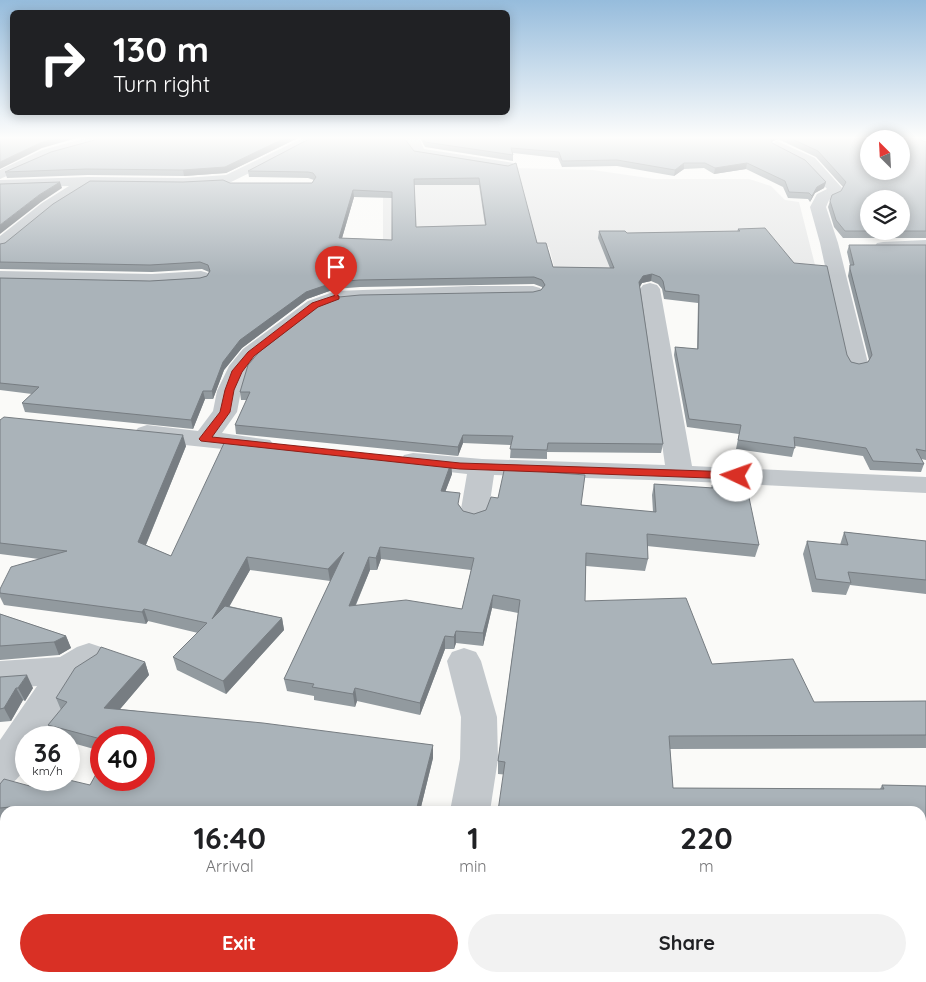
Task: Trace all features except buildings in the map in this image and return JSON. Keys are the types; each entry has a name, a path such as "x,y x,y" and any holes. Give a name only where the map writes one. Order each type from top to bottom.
{"street":[{"path":"0,244 41,212 84,184"},
{"path":"830,184 835,189 833,193 822,197 818,207 829,244 857,363"},
{"path":"829,244 855,246 926,245"},
{"path":"0,278 152,280 201,277"},
{"path":"650,289 680,473"},
{"path":"204,439 225,412 229,390 237,371 251,354 315,305 336,297 360,295 533,292"},
{"path":"122,430 283,447"},
{"path":"391,459 482,467 680,473 926,485"},
{"path":"474,514 482,467"},
{"path":"464,661 480,717 479,759 471,806"},
{"path":"0,675 78,663 0,772"}],"shaded area":[{"path":"383,184 764,184 771,186 785,200 799,202 815,265 555,270 549,247 480,241 383,244"}],"route":[{"path":"336,297 315,305 251,354 237,371 229,390 225,412 204,439 460,466 737,476"}]}
